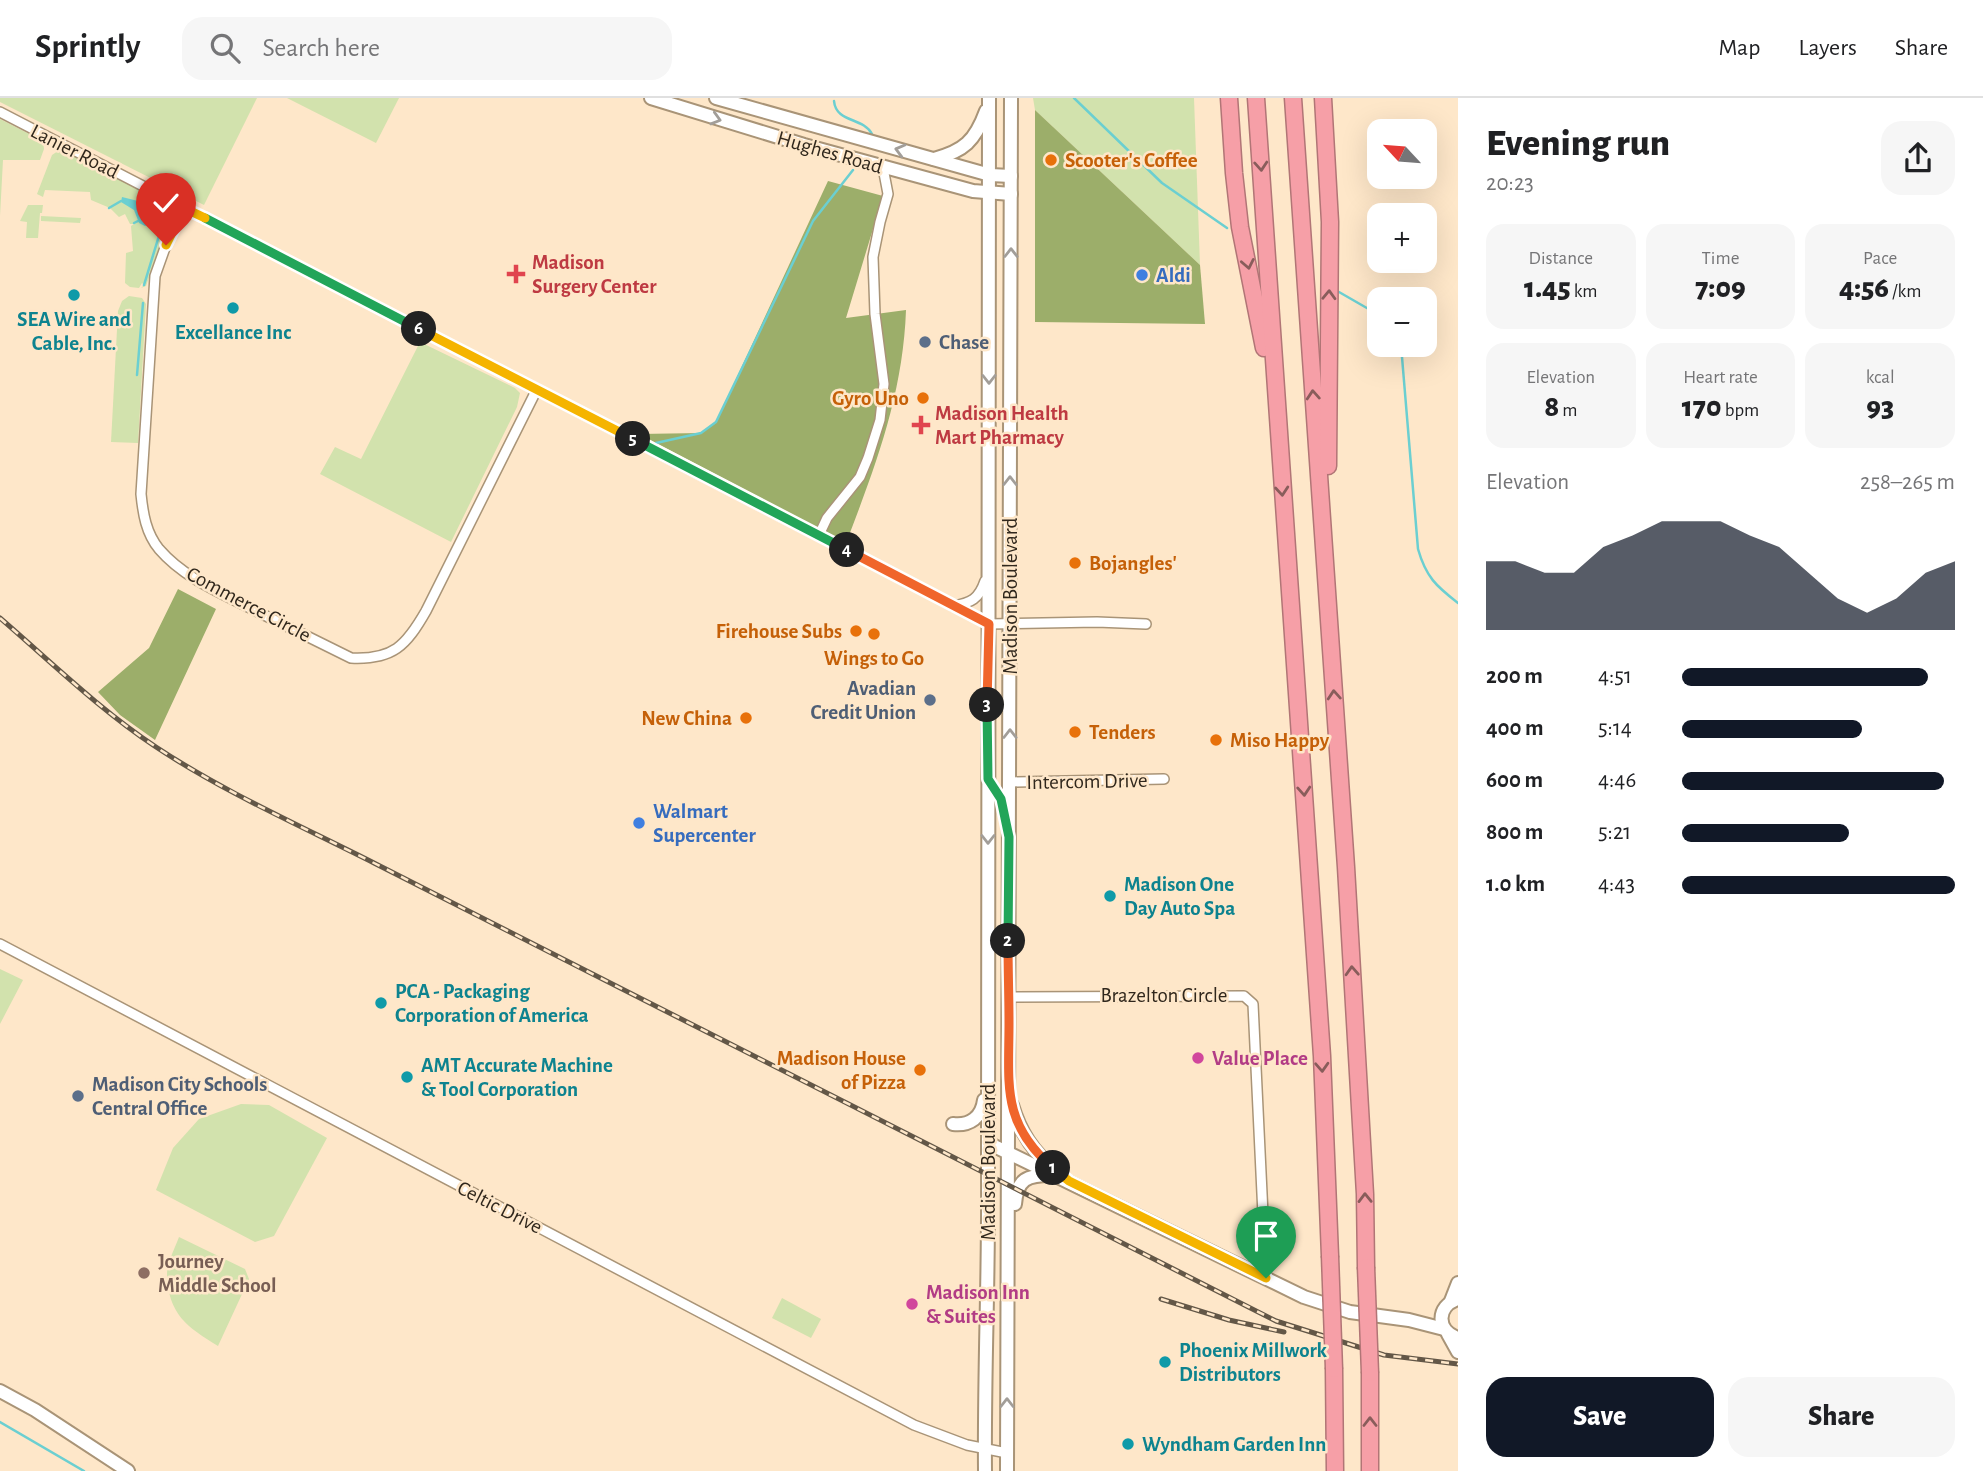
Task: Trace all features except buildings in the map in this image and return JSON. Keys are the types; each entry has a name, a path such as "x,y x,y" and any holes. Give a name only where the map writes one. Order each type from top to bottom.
{"highway":[{"path":"1229,98 1240,227 1276,412"},
{"path":"1256,98 1319,1016 1331,1256 1334,1471"},
{"path":"1293,98 1365,1180 1370,1471"},
{"path":"1323,98 1330,222 1325,559"}],"main road":[{"name":"Hughes Road","path":"651,98 818,149 990,194 1011,194"},
{"name":"Hughes Road","path":"716,98 990,175 1011,176"},
{"name":"Madison Boulevard","path":"1007,1471 1011,98"},
{"path":"934,159 951,154 975,137 989,101"},
{"name":"Madison Boulevard","path":"985,1471 989,101"},
{"path":"818,149 884,173 975,200 984,208 989,232"},
{"path":"989,428 1010,428"},
{"path":"987,736 998,770 1010,782"},
{"path":"988,779 1001,799 1009,837"},
{"path":"953,1124 968,1124 982,1112 988,1034"},
{"path":"1009,1095 1017,1120 1030,1145 1069,1181"},
{"path":"988,1143 1304,1297 1350,1312 1409,1320 1450,1334"},
{"path":"1008,1260 1014,1226 1016,1190 1020,1183 1037,1175 1055,1175"},
{"path":"1458,1283 1450,1304 1441,1317 1458,1352"},
{"path":"1409,1320 1450,1304"},
{"path":"0,1391 128,1471"}],"street":[{"name":"Lanier Road","path":"0,112 989,624 1146,624"},
{"path":"819,536 827,519 860,477 880,420 884,384 875,314 873,257 888,194 884,173"},
{"name":"Commerce Circle","path":"184,208 155,276 141,494 148,532 158,548 200,583 351,658 371,659 384,656 406,642 426,611 537,391"},
{"path":"952,606 972,602 978,597 989,569"},
{"name":"Intercom Drive","path":"1010,782 1164,779"},
{"name":"Celtic Drive","path":"0,944 914,1425 985,1450 1007,1453"},
{"name":"Brazelton Circle","path":"1009,997 1178,995 1244,996 1250,999 1253,1004 1266,1278"}],"green space":[{"path":"0,98 257,98 204,205 0,102"},
{"path":"287,98 399,98 376,143"},
{"path":"1033,98 1194,98 1200,265 1035,110"},
{"path":"1035,110 1200,265 1205,324 1035,322"},
{"path":"0,119 43,141 44,149 40,160 3,160 0,216"},
{"path":"61,149 169,205 171,215 146,286 141,288 144,285 142,283 139,288 130,287 125,283 126,253 133,251 131,226 134,224 130,224 125,214 119,217 110,208 91,200 90,192 45,190 43,197 37,194 52,155"},
{"path":"828,181 883,196 846,318 906,310 900,371 894,400 868,486 846,543 639,434 701,433 716,422"},
{"path":"28,205 43,205 38,238 26,238 27,222 20,221"},
{"path":"41,216 81,218 80,223 41,221"},
{"path":"129,296 142,298 146,304 138,443 111,442 118,311 122,301"},
{"path":"420,342 515,388 520,393 517,407 451,542 320,474 335,447 361,459"},
{"path":"178,589 216,609 155,740 120,715 98,692 149,648"},
{"path":"0,969 23,980 0,1024"},
{"path":"241,1104 269,1105 327,1138 274,1236 255,1242 156,1190 173,1148 199,1119"},
{"path":"179,1237 245,1269 249,1279 218,1346 181,1318 171,1299 167,1270"},
{"path":"782,1298 821,1319 811,1338 772,1318"}],"water":[{"path":"122,197 148,207 150,224 145,226 139,223 134,210 121,202"}],"waterway":[{"path":"1074,98 1162,183 1227,228"},
{"path":"834,101 840,113 863,125 872,134"},
{"path":"656,443 701,433 716,422 813,221 853,170"},
{"path":"109,208 121,201"},
{"path":"144,285 165,216"},
{"path":"134,223 138,221"},
{"path":"1339,292 1367,308"},
{"path":"137,375 143,303"},
{"path":"1402,357 1418,549 1433,580 1458,603"},
{"path":"0,1422 84,1471"}],"railway":[{"path":"0,618 95,702 135,733 208,779 263,808 1276,1321 1384,1355 1458,1364"},
{"path":"1161,1299 1229,1320 1284,1332"}],"place":[{"name":"Scooter's Coffee","path":"1051,160"},
{"name":"Madison Surgery Center","path":"516,274"},
{"name":"Aldi","path":"1142,275"},
{"name":"SEA Wire and Cable, Inc.","path":"74,295"},
{"name":"Excellance Inc","path":"233,308"},
{"name":"Chase","path":"925,342"},
{"name":"Gyro Uno","path":"923,398"},
{"name":"Madison Health Mart Pharmacy","path":"921,425"},
{"name":"Bojangles'","path":"1075,563"},
{"name":"Firehouse Subs","path":"856,631"},
{"name":"Wings to Go","path":"874,634"},
{"name":"Avadian Credit Union","path":"930,700"},
{"name":"New China","path":"746,718"},
{"name":"Tenders","path":"1075,732"},
{"name":"Miso Happy","path":"1216,740"},
{"name":"Walmart Supercenter","path":"639,823"},
{"name":"Madison One Day Auto Spa","path":"1110,896"},
{"name":"PCA - Packaging Corporation of America","path":"381,1003"},
{"name":"Value Place","path":"1198,1058"},
{"name":"Madison House of Pizza","path":"920,1070"},
{"name":"AMT Accurate Machine & Tool Corporation","path":"407,1077"},
{"name":"Madison City Schools Central Office","path":"78,1096"},
{"name":"Journey Middle School","path":"144,1273"},
{"name":"Madison Inn & Suites","path":"912,1304"},
{"name":"Phoenix Millwork Distributors","path":"1165,1362"},
{"name":"Wyndham Garden Inn","path":"1128,1444"}],"route":[{"path":"166,245 184,208 989,624 988,779 1001,799 1009,837 1009,1095 1021,1131 1039,1156 1069,1181 1266,1278"}]}
